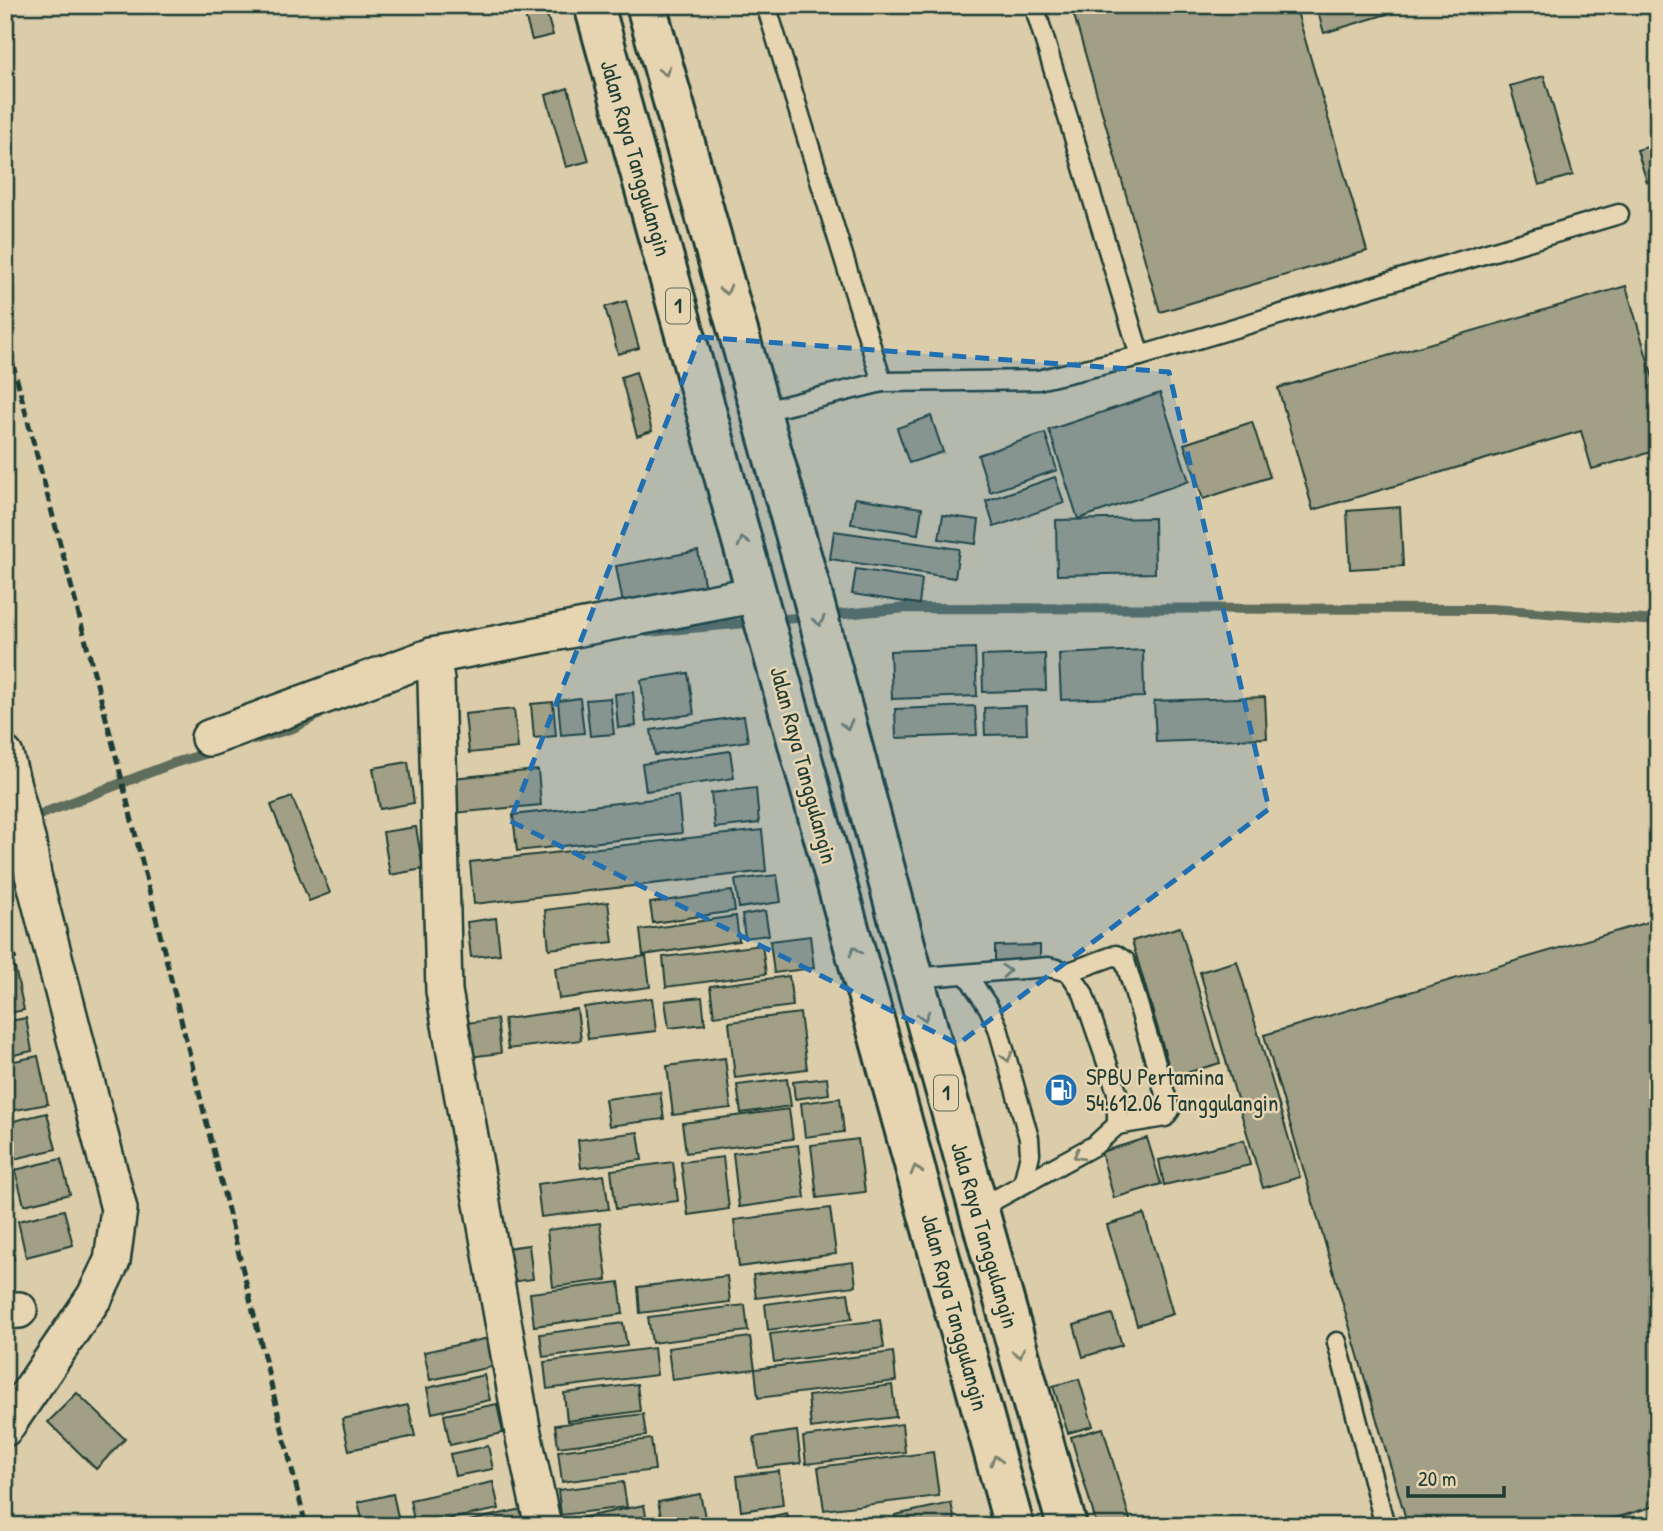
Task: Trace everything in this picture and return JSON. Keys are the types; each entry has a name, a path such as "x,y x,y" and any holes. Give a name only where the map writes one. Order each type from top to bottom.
{"highway":[{"name":"Jalan Raya Tanggulangin","path":"594,5 1014,1526"},
{"name":"1","path":"646,5 761,412"},
{"name":"Jala Raya Tanggulangin","path":"761,412 914,978 1067,1526"}],"street":[{"path":"209,738 434,671 759,601"},
{"path":"434,671 444,990 523,1433 543,1526"},
{"path":"5,1428 95,1296 112,1261 119,1209 22,864 8,766"}],"lane":[{"path":"766,5 882,382"},
{"path":"1034,5 1139,356"},
{"path":"761,412 882,382 1038,380 1139,356 1619,214"},
{"path":"914,978 1048,967 1069,972 1116,955 1125,961 1170,1110 1165,1117 1117,1125 1095,1145 978,1209"},
{"path":"1069,972 1083,993 1117,1093 1117,1125"},
{"path":"967,975 989,1008 998,1028 1029,1138 1030,1154 1023,1184"},
{"path":"1337,1342 1385,1526"}],"highlighted area":[{"path":"700,337 1169,372 1269,809 958,1044 510,821"}],"building":[{"path":"522,5 544,5 553,35 532,40"},
{"path":"1071,5 1295,5 1367,251 1160,312"},
{"path":"1316,5 1417,5 1324,33"},
{"path":"1544,76 1573,175 1539,185 1510,86"},
{"path":"568,88 589,161 566,167 546,95"},
{"path":"1658,144 1658,179 1647,182 1637,150"},
{"path":"1626,286 1658,395 1658,450 1592,469 1581,431 1313,510 1278,388"},
{"path":"626,301 639,348 618,354 605,307"},
{"path":"636,372 652,431 637,436 621,377"},
{"path":"1160,393 1189,481 1078,519 1049,430"},
{"path":"931,416 943,452 909,463 897,428"},
{"path":"1252,422 1270,477 1203,499 1184,444"},
{"path":"1045,433 1057,470 990,492 978,455"},
{"path":"1055,477 1064,503 994,527 986,501"},
{"path":"855,498 922,508 918,534 851,524"},
{"path":"1400,507 1403,566 1350,569 1347,511"},
{"path":"943,515 979,520 976,544 939,539"},
{"path":"1154,518 1155,573 1057,575 1056,520"},
{"path":"834,531 959,549 955,578 830,559"},
{"path":"698,551 706,594 624,609 616,566"},
{"path":"856,569 922,579 919,604 852,594"},
{"path":"975,648 977,696 892,699 890,651"},
{"path":"1143,650 1144,697 1061,700 1059,654"},
{"path":"1045,654 1046,690 983,692 982,656"},
{"path":"688,673 694,714 646,721 641,680"},
{"path":"633,692 636,726 618,728 615,694"},
{"path":"1265,697 1267,738 1156,742 1154,701"},
{"path":"580,698 584,733 561,735 558,701"},
{"path":"610,698 614,734 590,736 586,700"},
{"path":"553,702 556,736 534,738 531,704"},
{"path":"975,706 977,735 896,738 895,709"},
{"path":"1026,706 1027,734 985,735 984,708"},
{"path":"514,709 518,748 469,753 465,714"},
{"path":"744,716 748,741 655,755 651,730"},
{"path":"730,751 734,778 646,791 642,764"},
{"path":"408,762 414,803 380,809 373,768"},
{"path":"538,770 541,805 454,813 452,778"},
{"path":"756,788 759,823 715,828 711,793"},
{"path":"678,796 682,833 517,851 513,815"},
{"path":"292,797 330,893 309,901 271,805"},
{"path":"416,827 423,869 390,875 383,832"},
{"path":"762,830 766,871 474,904 470,862"},
{"path":"777,875 781,902 739,908 735,880"},
{"path":"732,891 735,911 653,923 650,903"},
{"path":"608,902 613,942 549,949 545,910"},
{"path":"765,911 769,935 745,938 742,915"},
{"path":"736,916 739,941 643,955 640,930"},
{"path":"496,918 500,954 471,957 467,922"},
{"path":"1658,919 1658,1505 1589,1526 1408,1526 1264,1035"},
{"path":"8,924 16,959 5,961 5,925"},
{"path":"1180,927 1220,1063 1172,1077 1132,941"},
{"path":"810,936 814,968 774,973 770,941"},
{"path":"762,945 766,974 666,987 663,957"},
{"path":"1040,945 1040,964 995,964 995,946"},
{"path":"646,956 650,987 559,999 555,968"},
{"path":"1237,961 1300,1177 1263,1188 1200,972"},
{"path":"15,968 24,1010 5,1014 5,970"},
{"path":"789,976 793,1006 714,1016 710,986"},
{"path":"702,997 705,1024 669,1028 665,1001"},
{"path":"652,998 656,1031 588,1039 584,1007"},
{"path":"577,1009 581,1040 508,1049 504,1019"},
{"path":"800,1013 807,1069 735,1078 729,1022"},
{"path":"26,1018 32,1051 5,1057 5,1022"},
{"path":"497,1019 501,1053 470,1057 466,1023"},
{"path":"38,1056 48,1104 5,1112 5,1063"},
{"path":"725,1058 731,1108 673,1115 667,1066"},
{"path":"827,1078 829,1094 795,1099 793,1082"},
{"path":"787,1079 791,1106 741,1113 737,1085"},
{"path":"660,1092 664,1119 609,1126 605,1099"},
{"path":"840,1098 844,1132 805,1137 801,1103"},
{"path":"789,1109 793,1139 686,1153 682,1123"},
{"path":"47,1113 56,1149 10,1160 5,1123"},
{"path":"638,1132 642,1160 581,1168 578,1140"},
{"path":"1147,1138 1161,1184 1114,1198 1101,1152"},
{"path":"858,1139 865,1192 817,1198 811,1145"},
{"path":"1244,1140 1250,1165 1164,1185 1159,1160"},
{"path":"798,1145 805,1198 739,1207 733,1153"},
{"path":"723,1157 729,1209 688,1215 681,1162"},
{"path":"61,1159 70,1194 24,1205 15,1170"},
{"path":"673,1162 678,1201 616,1209 611,1170"},
{"path":"604,1175 609,1209 541,1217 537,1184"},
{"path":"830,1208 836,1254 739,1267 734,1220"},
{"path":"64,1210 73,1245 26,1257 18,1221"},
{"path":"1144,1214 1173,1314 1137,1325 1107,1225"},
{"path":"5,1223 14,1259 5,1261"},
{"path":"600,1223 607,1280 553,1287 547,1230"},
{"path":"529,1245 533,1279 503,1283 499,1249"},
{"path":"853,1262 856,1286 756,1298 753,1275"},
{"path":"727,1276 730,1302 640,1313 638,1287"},
{"path":"619,1282 623,1314 534,1326 530,1293"},
{"path":"848,1293 852,1319 768,1330 765,1304"},
{"path":"745,1305 748,1331 652,1343 648,1317"},
{"path":"1112,1314 1122,1345 1083,1357 1074,1325"},
{"path":"880,1320 884,1348 774,1362 770,1334"},
{"path":"623,1323 627,1346 543,1357 540,1334"},
{"path":"750,1337 755,1369 672,1380 668,1348"},
{"path":"489,1338 496,1366 430,1380 424,1352"},
{"path":"654,1348 657,1375 547,1389 544,1362"},
{"path":"893,1352 896,1381 758,1398 755,1369"},
{"path":"484,1375 490,1400 432,1413 427,1388"},
{"path":"1079,1379 1093,1426 1068,1433 1053,1386"},
{"path":"637,1384 640,1411 567,1421 564,1393"},
{"path":"892,1385 896,1417 811,1428 808,1396"},
{"path":"77,1393 125,1439 96,1469 48,1422"},
{"path":"497,1404 503,1433 450,1445 444,1415"},
{"path":"408,1405 415,1436 349,1450 342,1419"},
{"path":"643,1414 646,1436 558,1447 555,1425"},
{"path":"902,1424 905,1452 806,1464 803,1437"},
{"path":"1103,1428 1131,1523 1122,1526 1097,1526 1071,1437"},
{"path":"797,1431 801,1463 758,1468 754,1437"},
{"path":"651,1439 655,1470 562,1482 558,1451"},
{"path":"488,1446 493,1469 455,1476 450,1454"},
{"path":"933,1452 939,1496 824,1510 818,1467"},
{"path":"779,1471 783,1505 741,1511 737,1476"},
{"path":"493,1482 499,1509 415,1526 410,1500"},
{"path":"623,1482 627,1507 561,1515 558,1490"},
{"path":"393,1494 400,1526 364,1526 358,1502"},
{"path":"700,1494 707,1526 663,1526 658,1502"},
{"path":"951,1503 956,1526 897,1526 895,1515"},
{"path":"644,1505 648,1526 566,1526 565,1521"},
{"path":"526,1508 530,1526 470,1526 469,1521"},
{"path":"787,1513 790,1526 756,1526 755,1520"}],"waterway":[{"path":"824,616 906,608 1491,609 1658,621"},
{"path":"772,620 809,617"},
{"path":"647,632 757,622"},
{"path":"253,740 293,728 320,714"},
{"path":"5,828 174,763 215,751"}],"railway":[{"path":"5,334 117,760 306,1526"}],"place":[{"name":"SPBU Pertamina 54.612.06 Tanggulangin","path":"1061,1090"}]}
